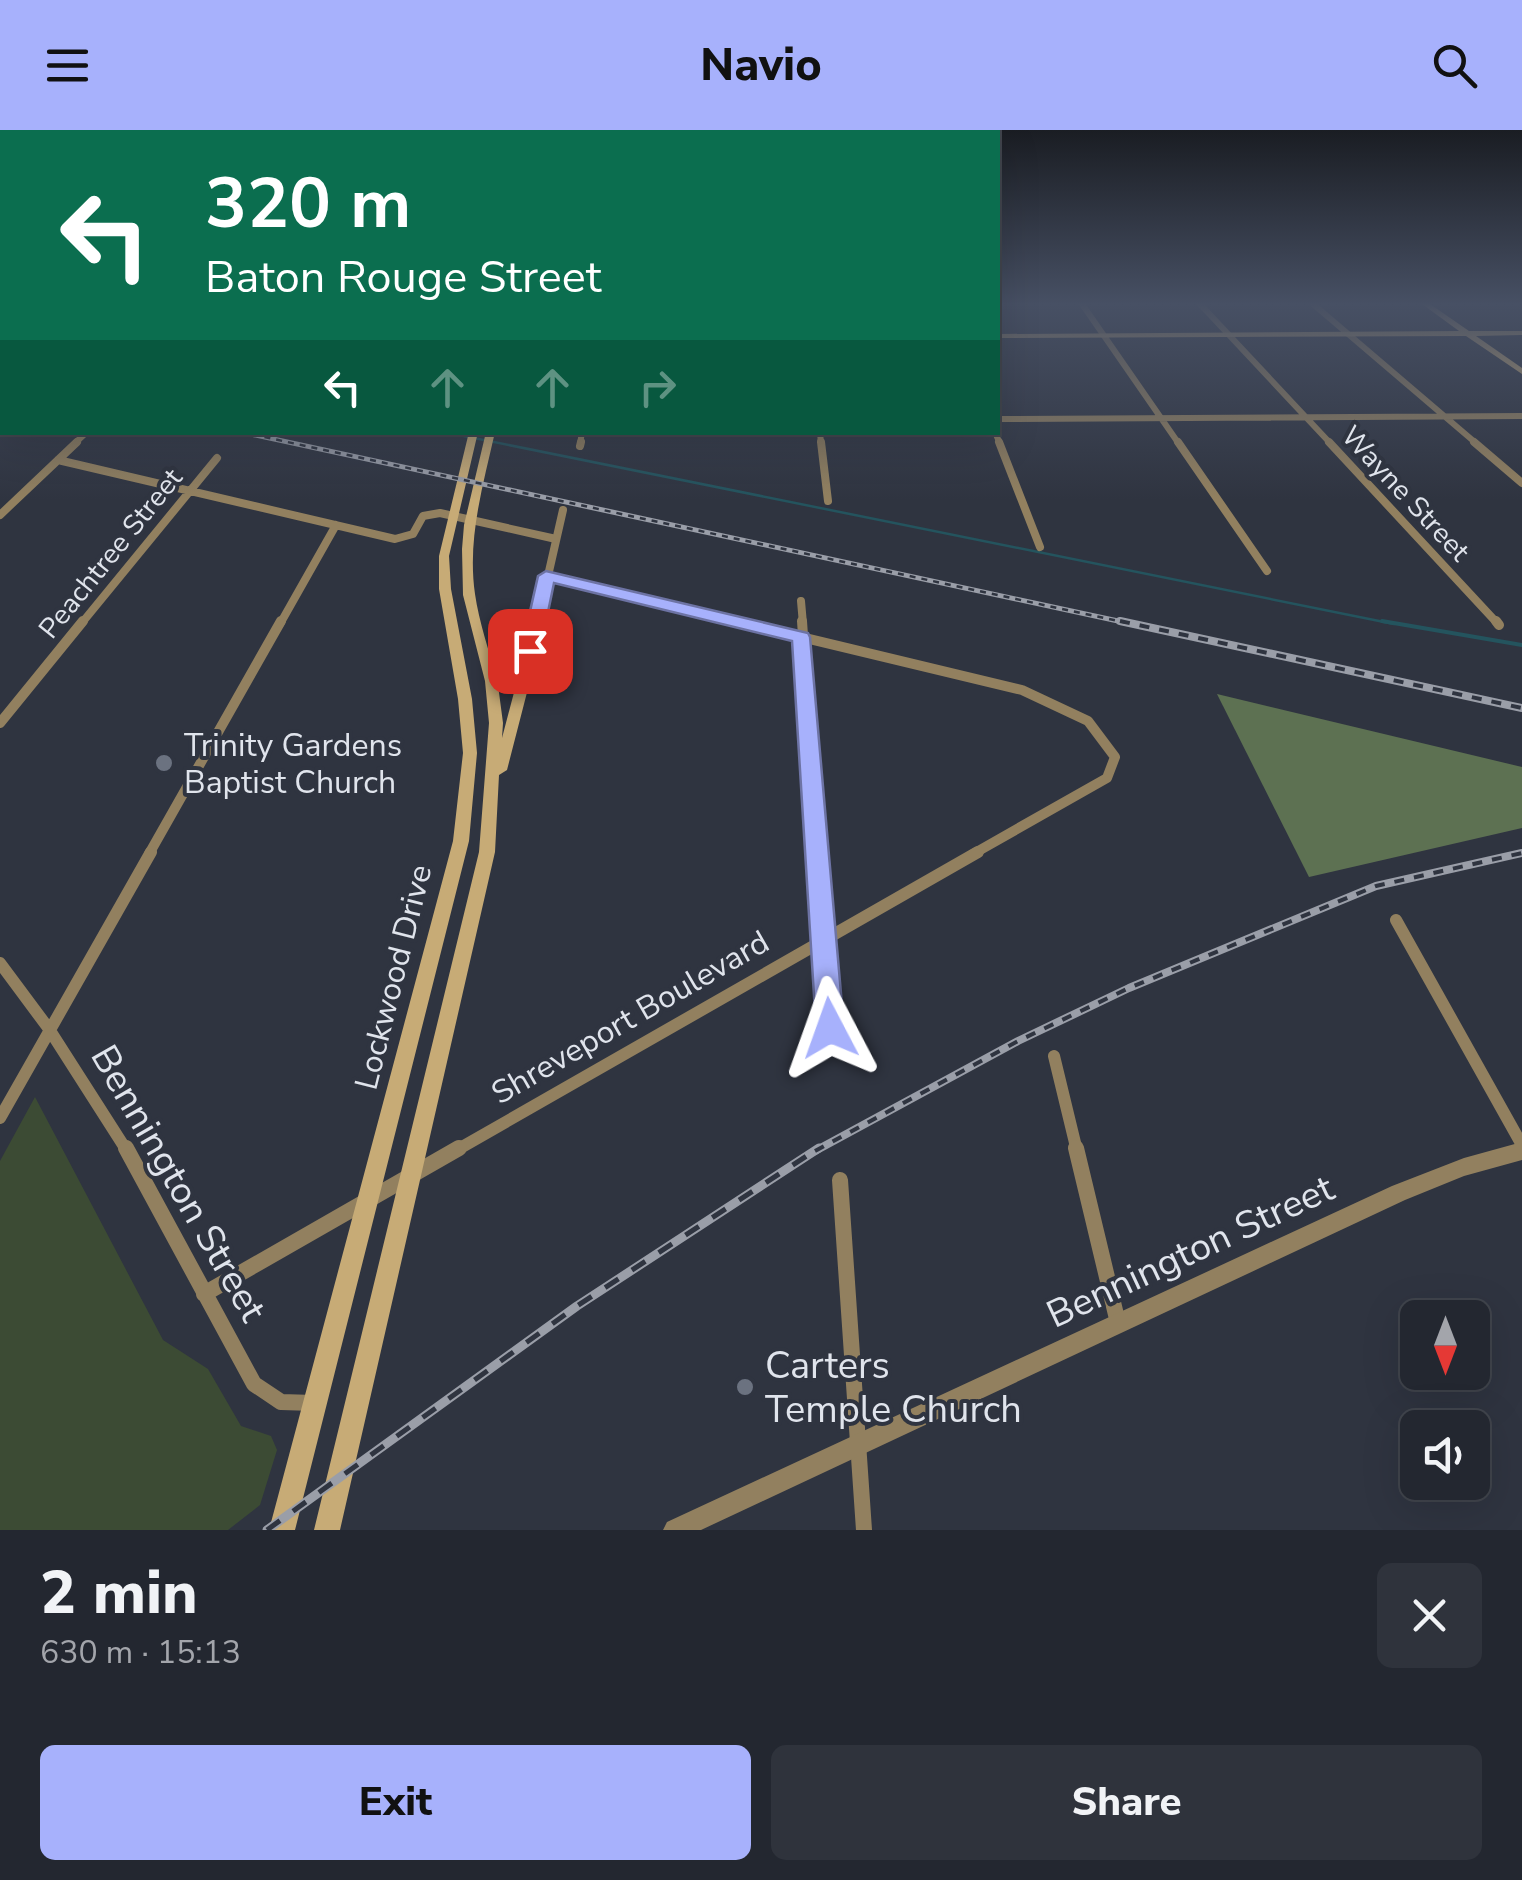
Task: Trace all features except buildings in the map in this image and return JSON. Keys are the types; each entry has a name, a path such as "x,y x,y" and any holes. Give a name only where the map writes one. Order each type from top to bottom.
{"main road":[{"name":"Lockwood Drive","path":"282,1530 461,841 470,753 444,589 444,556 473,435"},
{"name":"Lockwood Drive","path":"327,1530 487,852 495,715 492,681 470,595 469,526 490,435"},
{"path":"492,681 506,681 526,672"},
{"path":"493,798 526,672"},
{"path":"467,721 495,715"},
{"path":"433,952 464,951"}],"street":[{"path":"1127,369 1267,571"},
{"name":"Wayne Street","path":"1261,369 1498,625"},
{"path":"1390,369 1522,483"},
{"path":"1000,419 1522,416"},
{"path":"0,514 84,435"},
{"path":"580,446 582,435"},
{"path":"820,435 828,501"},
{"path":"996,435 1040,548"},
{"name":"Peachtree Street","path":"0,723 217,458"},
{"path":"58,460 402,539 412,534 423,516 440,513 556,538"},
{"path":"526,672 564,510"},
{"path":"0,1118 336,525"},
{"path":"546,576 801,637"},
{"path":"801,602 830,1028"},
{"name":"Shreveport Boulevard","path":"204,1294 1107,778 1114,757 1110,746 1104,734 1084,717 1022,690 801,637"},
{"path":"1396,920 1522,1148"},
{"name":"Bennington Street","path":"0,963 49,1029 139,1169 204,1294 265,1398 286,1405 314,1403"},
{"path":"1054,1056 1118,1323"},
{"name":"Bennington Street","path":"675,1530 1398,1193 1522,1148"},
{"path":"840,1180 864,1530"}],"green space":[{"path":"1217,694 1522,767 1522,828 1309,877"},
{"path":"35,1097 163,1340 208,1369 241,1426 271,1436 277,1450 260,1505 228,1530 0,1530 0,1161"}],"waterway":[{"path":"464,436 1394,624"},
{"path":"1382,621 1522,645"}],"railway":[{"path":"255,435 1132,624"},
{"path":"1120,621 1522,708"},
{"path":"815,1151 1018,1041 1129,988 1376,886 1522,853"},
{"path":"267,1530 577,1306 819,1148"}],"place":[{"name":"Trinity Gardens Baptist Church","path":"164,763"},
{"name":"Carters Temple Church","path":"745,1387"}],"route":[{"path":"530,651 546,576 801,637 830,1028"}]}
